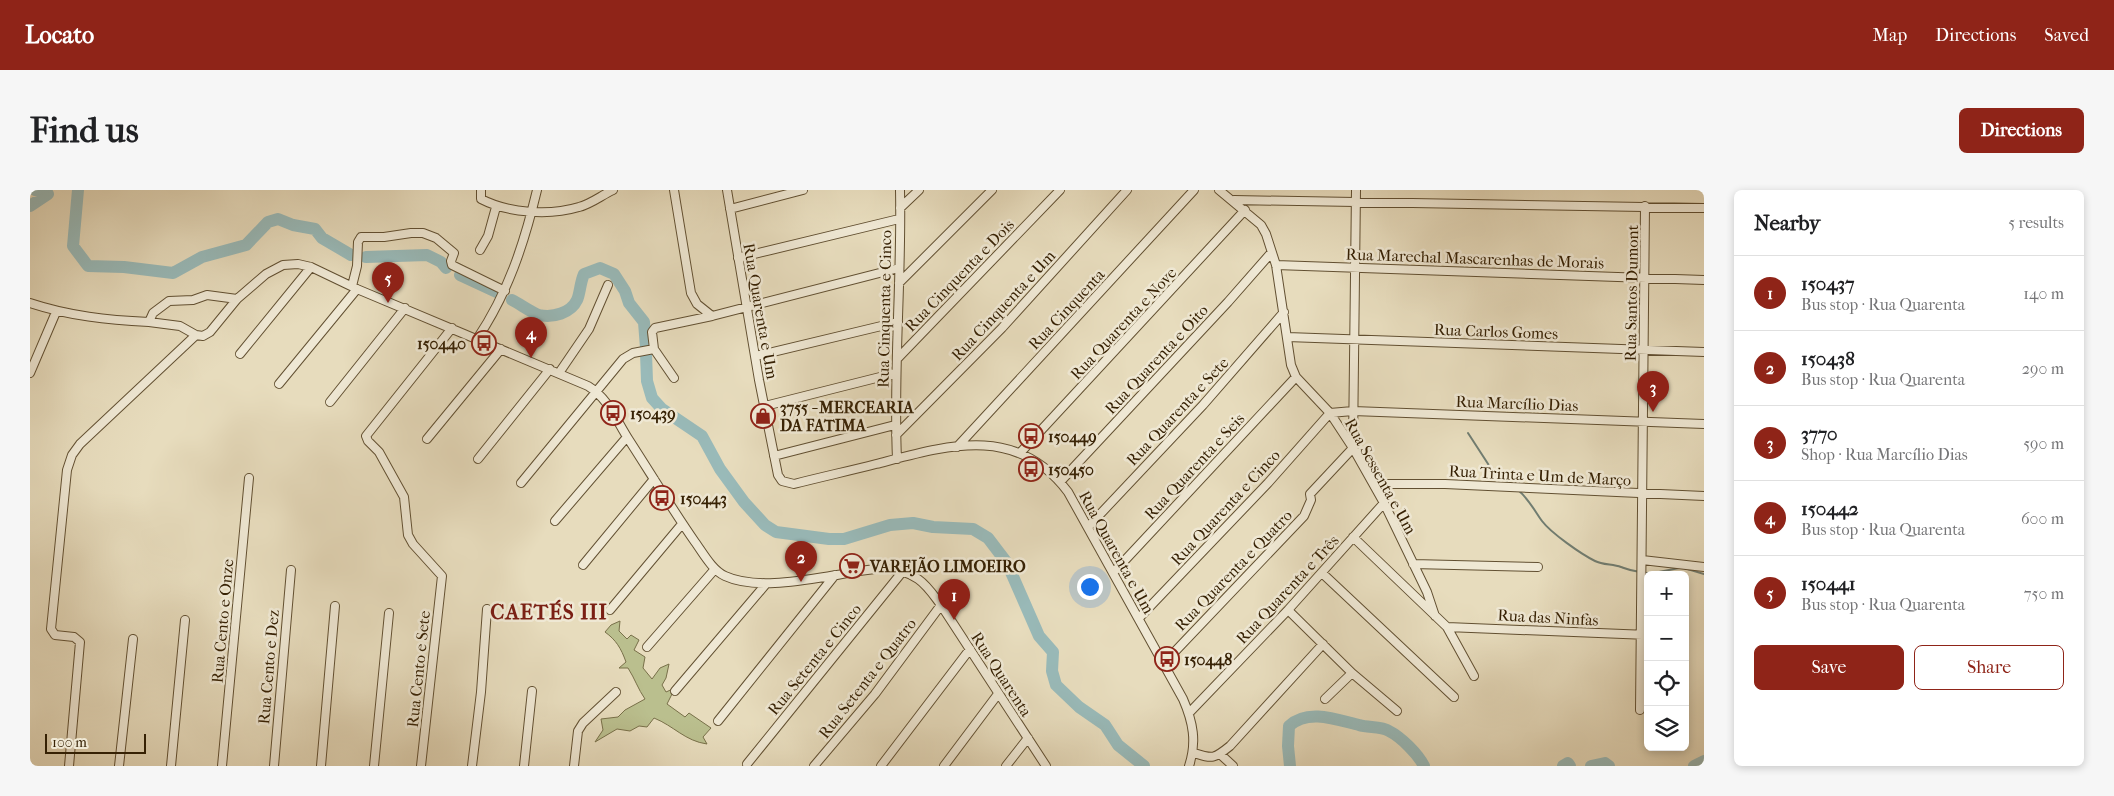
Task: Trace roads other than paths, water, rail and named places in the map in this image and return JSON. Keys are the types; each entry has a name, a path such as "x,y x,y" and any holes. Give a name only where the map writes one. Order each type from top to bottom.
{"street":[{"path":"481,190 481,199 496,207 532,211 580,207 613,190"},
{"path":"477,339 492,317 505,291 526,238 537,190"},
{"path":"674,190 691,294 697,304 712,316"},
{"name":"Rua Quarenta e Um","path":"727,190 746,307 774,456 778,475 782,481 794,484 897,459 982,444 1010,449 1038,463 1060,482 1088,527 1164,662 1192,723 1194,753 1189,766"},
{"path":"730,208 803,190"},
{"name":"Rua Cinquenta e Cinco","path":"897,459 895,425 898,358 900,190"},
{"path":"900,208 919,190"},
{"path":"899,283 992,190"},
{"name":"Rua Cinquenta e Dois","path":"898,358 1060,190"},
{"name":"Rua Cinquenta e Um","path":"896,435 1002,328 1127,190"},
{"name":"Rua Cinquenta","path":"957,447 1194,190"},
{"name":"Rua Sessenta e Um","path":"1219,190 1234,200 1261,225 1270,244 1276,264 1291,365 1296,376 1330,413 1353,448 1384,503 1427,592 1435,616 1446,626 1474,676"},
{"path":"1353,448 1356,190"},
{"path":"1234,200 1704,208"},
{"name":"Rua Santos Dumont","path":"1640,710 1644,635 1642,562 1645,206"},
{"path":"480,250 488,236 496,207"},
{"name":"Rua Quarenta e Nove","path":"1020,453 1245,210"},
{"path":"738,258 900,219"},
{"path":"279,384 355,287 358,266 358,242 362,237 393,237 416,232 436,238 454,252 452,265 505,291"},
{"name":"Rua Quarenta e Oito","path":"1060,482 1272,253"},
{"name":"Rua Quarenta","path":"238,299 272,269 292,264 310,267 501,350 550,369 596,391 609,404 682,524 722,575 741,582 766,584 878,569 894,569 903,571 918,579 928,588 941,605 1046,766"},
{"name":"Rua Marechal Mascarenhas de Morais","path":"1276,264 1704,280"},
{"path":"240,354 310,267"},
{"path":"674,378 654,349 652,332 655,328 712,316 899,268"},
{"path":"559,373 589,329 608,285"},
{"path":"149,322 153,313 168,302 192,300 207,295 238,299"},
{"path":"30,304 56,312 95,318 180,326 196,335 203,336 207,335 238,299"},
{"path":"330,402 405,308"},
{"path":"30,373 56,312"},
{"name":"Rua Quarenta e Sete","path":"1088,527 1203,405 1284,312"},
{"path":"756,356 898,322"},
{"name":"Rua Cento e Sete","path":"421,766 442,576 408,536 404,497 380,452 366,436 452,328"},
{"path":"69,766 80,642 74,637 55,635 51,632 67,470 76,449 196,335"},
{"name":"Rua Carlos Gomes","path":"1287,337 1704,352"},
{"path":"520,483 622,359 633,353 654,349"},
{"path":"426,439 501,350"},
{"path":"478,459 550,369"},
{"path":"765,406 896,373"},
{"name":"Rua Quarenta e Seis","path":"1113,573 1296,376"},
{"name":"Rua Marcílio Dias","path":"1330,413 1353,411 1704,424"},
{"name":"Rua Quarenta e Cinco","path":"1139,618 1268,483 1330,413"},
{"path":"774,456 895,425"},
{"path":"555,521 627,436"},
{"name":"Rua Quarenta e Quatro","path":"1164,662 1304,516 1311,500 1310,494 1353,448"},
{"name":"Rua Cento e Onze","path":"222,766 249,478"},
{"path":"583,565 654,479"},
{"name":"Rua Trinta e Um de Março","path":"1374,484 1444,484 1704,496"},
{"name":"Rua Quarenta e Três","path":"1189,713 1322,574 1384,503"},
{"path":"610,610 682,524"},
{"path":"1353,538 1435,616"},
{"path":"1642,562 1704,567"},
{"path":"1413,564 1538,567"},
{"path":"647,647 715,568"},
{"name":"Rua Cento e Dez","path":"274,766 291,570"},
{"name":"Rua Setenta e Cinco","path":"747,764 903,571"},
{"path":"1322,574 1454,697"},
{"path":"718,720 835,575"},
{"path":"676,691 766,584"},
{"name":"Rua Setenta e Quatro","path":"814,766 874,694 941,605"},
{"path":"322,766 335,606"},
{"path":"472,766 481,692 487,609"},
{"path":"1288,610 1352,672 1397,711"},
{"path":"374,766 389,613"},
{"path":"172,766 184,620"},
{"name":"Rua das Ninfas","path":"1446,626 1644,635"},
{"path":"119,766 133,639"},
{"path":"1194,753 1208,758 1214,758 1220,754 1323,644"},
{"path":"880,766 970,649"},
{"path":"1325,699 1352,672"},
{"path":"524,766 532,691"},
{"path":"574,766 578,731 583,723 616,692"},
{"path":"944,766 998,694"},
{"path":"1006,766 1028,738"},
{"path":"1220,754 1233,766"}],"waterway":[{"path":"30,206 48,194 35,190"},
{"path":"78,190 73,246 88,266 124,267 173,273 202,257 246,245 268,222 278,219 293,225 315,229 322,238 351,255"},
{"path":"366,257 427,255 441,262 446,268"},
{"path":"512,300 539,315 561,314 577,300 584,274 600,268 614,274 625,291 629,303 644,322 646,348"},
{"path":"460,275 501,294"},
{"path":"646,353 647,381 652,398 662,409 702,436 720,469 744,502 765,525 776,532 829,539 844,539 890,525 913,523 933,527 973,529 988,538 1007,563 1039,636 1053,652 1052,671 1056,685 1079,707 1105,725 1118,745 1144,766"},
{"path":"1468,433 1492,470 1511,484"},
{"path":"1518,490 1546,526 1574,548 1598,562 1640,572"},
{"path":"1664,571 1679,568"},
{"path":"1684,568 1704,574"},
{"path":"1290,766 1289,726 1297,721 1314,716 1386,729 1409,746 1424,766"},
{"path":"1694,766 1704,761"},
{"path":"1563,766 1568,763 1570,766"},
{"path":"1591,766 1605,763 1609,766"}],"place":[{"name":"150441","path":"388,303"},
{"name":"150440","path":"484,343"},
{"name":"150442","path":"531,358"},
{"name":"3770","path":"1653,412"},
{"name":"150439","path":"613,413"},
{"name":"3755 - MERCEARIA DA FATIMA","path":"763,416"},
{"name":"150449","path":"1031,436"},
{"name":"150450","path":"1031,469"},
{"name":"150443","path":"662,498"},
{"name":"VAREJÃO LIMOEIRO","path":"852,566"},
{"name":"150438","path":"801,582"},
{"name":"150437","path":"954,620"},
{"name":"150448","path":"1167,659"}],"district":[{"name":"CAETÉS III","path":"549,612"}]}
